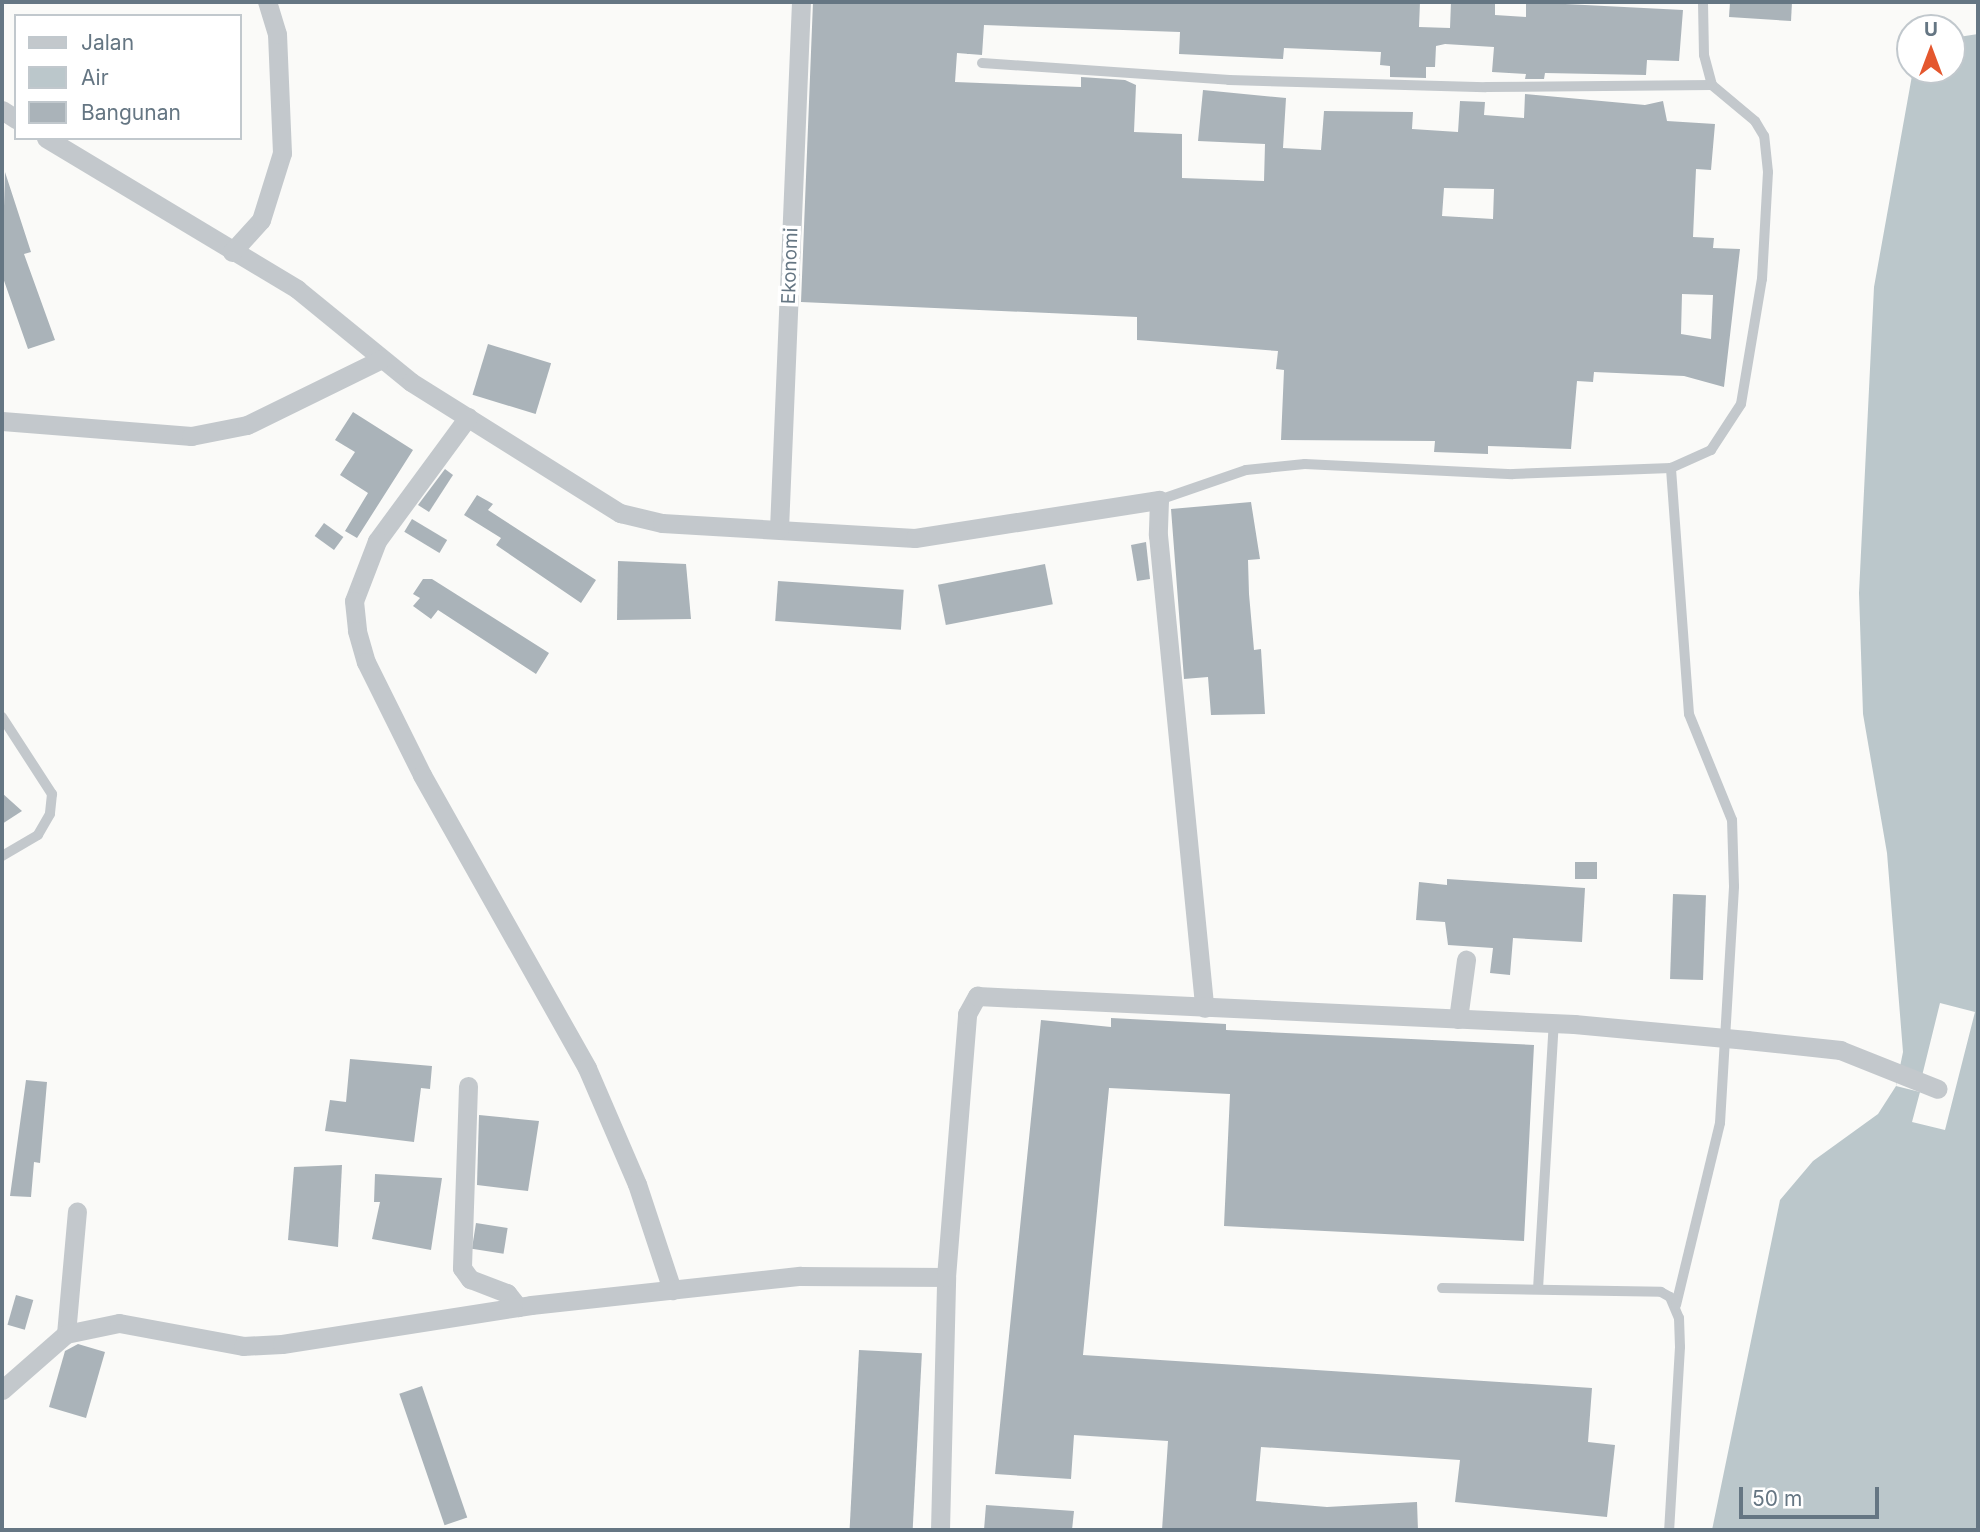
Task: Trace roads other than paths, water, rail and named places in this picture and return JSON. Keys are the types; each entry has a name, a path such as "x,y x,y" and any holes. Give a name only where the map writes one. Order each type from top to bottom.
{"street":[{"path":"232,252 261,220 282,153 277,34 268,2"},
{"name":"Ekonomi","path":"779,529 801,2"},
{"path":"50,140 314,301 382,359 620,513 662,523 915,538 1159,500 1158,535 1204,1008"},
{"path":"2,421 191,436 247,425 382,359"},
{"path":"468,417 377,541 354,601 357,631 366,662 428,786 587,1068 637,1184 672,1290"},
{"path":"1458,1019 1466,960"},
{"path":"940,1530 946,1277 971,1000 1554,1023 1728,1038 1840,1051 1938,1089"},
{"path":"468,1086 462,1268 470,1279 507,1293 519,1307"},
{"path":"66,1334 77,1210"},
{"path":"2,1390 66,1334 119,1323 243,1346 282,1344 519,1307 800,1276 946,1277"}],"lane":[{"path":"1159,500 1246,470 1305,464 1513,474 1671,468 1711,450 1741,404 1762,279 1768,172 1764,136 1712,85 1703,55 1703,2"},
{"path":"982,63 1242,80 1500,87 1712,85"},
{"path":"1669,1530 1680,1347 1676,1305 1720,1123 1728,1038 1732,820 1689,714 1671,468"},
{"path":"2,717 52,794 50,814 38,835 2,856"},
{"path":"1538,1289 1554,1023"},
{"path":"1442,1288 1661,1292 1676,1305"}],"water":[{"path":"1978,34 1978,1530 1712,1530 1780,1200 1813,1161 1878,1114 1896,1086 1903,1052 1887,853 1863,714 1859,593 1874,287 1910,84 1966,84 1966,36"}]}
